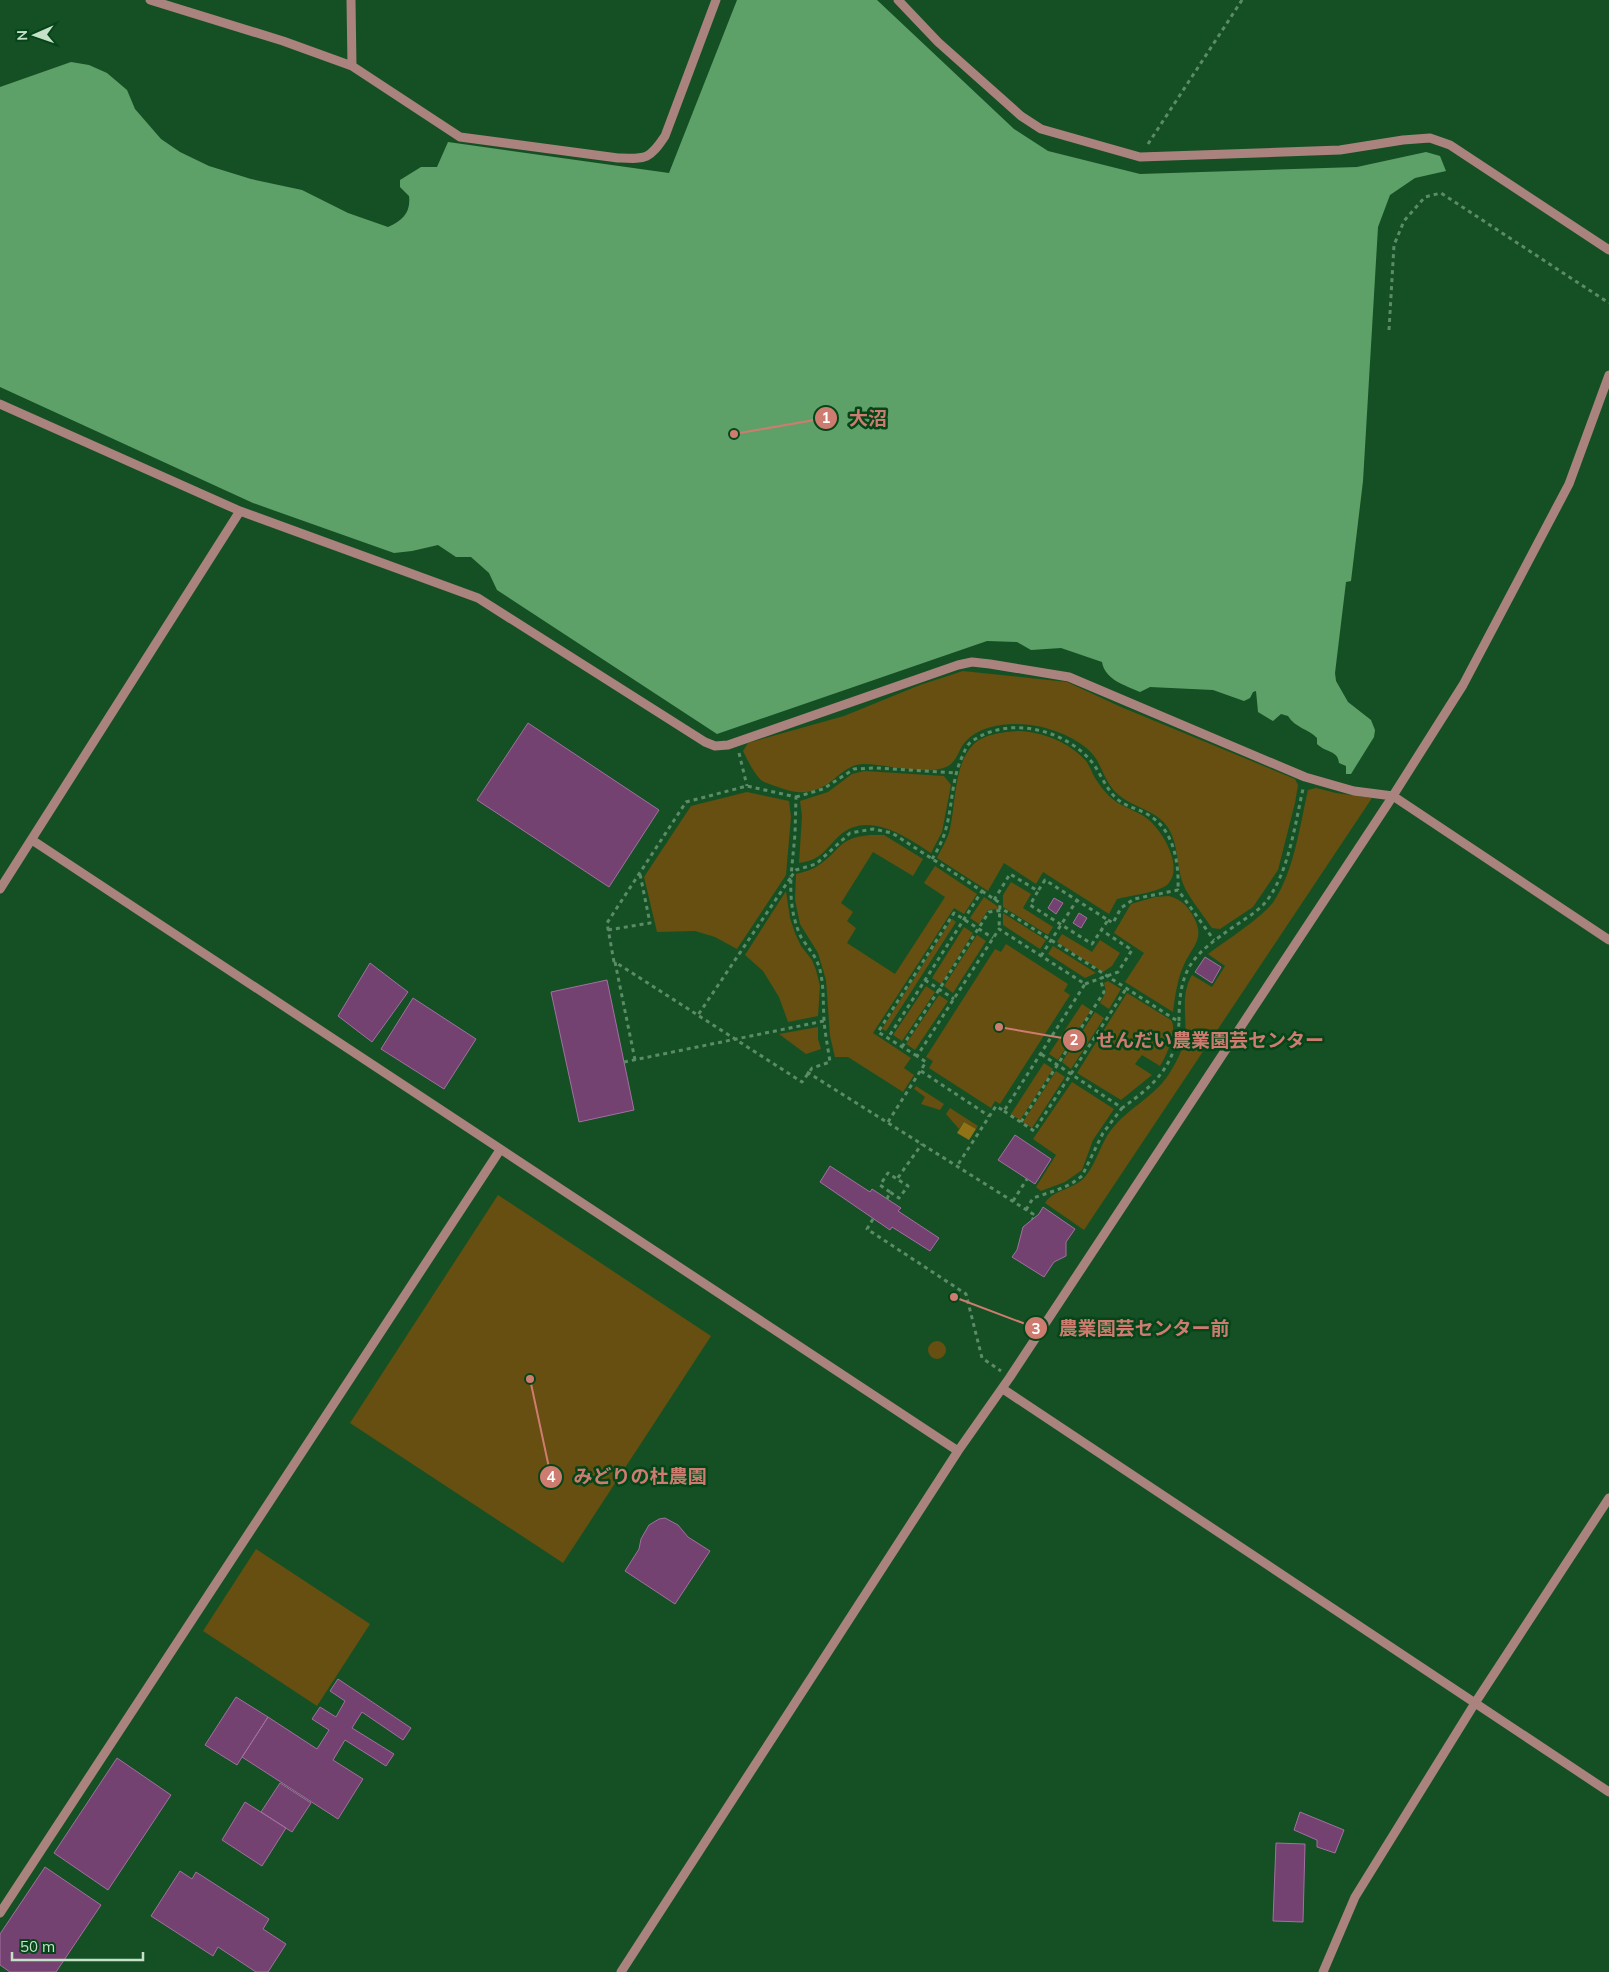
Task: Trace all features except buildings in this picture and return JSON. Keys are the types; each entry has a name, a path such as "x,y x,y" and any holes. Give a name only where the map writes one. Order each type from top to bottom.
{"street":[{"path":"150,0 283,41 352,66 460,137 618,158 639,159 654,153 665,136 716,0"},
{"path":"351,0 352,66"},
{"path":"898,0 938,42 1021,116 1041,129 1140,157 1340,150 1403,140 1430,138 1450,144 1609,250"},
{"path":"621,1972 958,1452 1003,1389 1393,796 1462,685 1569,484 1609,375"},
{"path":"0,404 240,511 478,598 705,742 715,746 737,742 958,665 981,663 1069,677 1306,777 1354,791 1393,796 1609,940"},
{"path":"0,889 240,511"},
{"path":"32,840 958,1452"},
{"path":"0,1913 500,1150"},
{"path":"1003,1389 1609,1792"},
{"path":"1323,1972 1355,1897 1475,1703 1609,1498"}],"path":[{"path":"1140,157 1242,0"},
{"path":"1389,330 1394,245 1404,221 1425,197 1441,193 1609,303"},
{"path":"932,859 946,831 955,773 969,743 981,736 1001,729 1018,727 1036,729 1073,744 1093,762 1098,774 1114,797 1131,808 1147,814 1166,831 1176,858 1178,890 1214,940"},
{"path":"737,742 747,786"},
{"path":"635,1060 607,923 686,802 747,786 796,797 824,789 854,769 875,768 897,771 955,773"},
{"path":"1026,1210 1033,1198 1057,1190 1082,1176 1104,1133 1122,1108 1151,1086 1170,1062 1176,1047 1180,1000 1185,974 1204,948 1263,905 1272,892 1280,877 1289,848 1306,777"},
{"path":"614,962 802,1082 807,1072 812,1068 830,1062 824,1021 824,993 820,969 814,955 796,926 792,907 790,876 795,834 796,797"},
{"path":"698,1015 790,876 796,870 816,864 850,833 873,829 892,833 1000,903 999,929 917,1056"},
{"path":"608,930 650,923 640,873"},
{"path":"994,900 1010,874 1038,891"},
{"path":"1108,920 1092,944 1030,905 1045,880 1113,923 1121,908 1134,899 1178,890"},
{"path":"888,1038 982,891"},
{"path":"1041,956 1077,900"},
{"path":"902,1047 989,912 1000,910 1004,910 1179,1022"},
{"path":"888,1122 926,1062 878,1032 954,913 992,938"},
{"path":"999,929 1085,984"},
{"path":"1004,1111 1085,984 1118,972 1132,950 1101,930"},
{"path":"1021,1122 1104,992 1100,978"},
{"path":"925,980 954,999"},
{"path":"958,1166 996,1106 1034,1131 1126,989"},
{"path":"624,1062 824,1021"},
{"path":"1041,1054 1122,1108"},
{"path":"920,1071 989,1116"},
{"path":"807,1072 1034,1214 1031,1218 1033,1219"},
{"path":"897,1179 922,1144"},
{"path":"888,1173 897,1179 908,1186 900,1198 880,1185 888,1173"},
{"path":"1013,1202 1027,1179"},
{"path":"887,1198 890,1192"},
{"path":"873,1219 867,1228 966,1294 982,1358 1010,1377"}],"shaded area":[{"path":"737,0 877,0 1014,129 1048,151 1140,174 1357,167 1426,152 1440,156 1446,171 1415,178 1390,195 1378,227 1363,481 1351,581 1346,582 1335,673 1336,681 1348,702 1371,720 1375,730 1374,737 1351,774 1346,774 1346,766 1339,763 1334,754 1317,744 1317,738 1294,723 1288,716 1281,714 1273,721 1258,712 1256,691 1253,692 1250,698 1244,701 1213,690 1150,687 1140,692 1111,678 1102,662 1061,648 1031,650 1017,642 987,641 717,734 497,590 489,573 471,557 456,557 438,545 394,553 253,503 0,387 0,87 71,62 89,65 107,73 127,90 135,109 161,139 180,152 209,166 251,179 302,190 348,213 388,227 402,218 409,207 409,196 400,187 400,180 421,167 437,167 448,142 669,173"},
{"path":"963,671 1067,682 1121,707 1295,779 1298,785 1295,803 1278,870 1253,907 1220,929 1212,928 1184,886 1180,875 1175,845 1167,826 1155,815 1127,801 1116,793 1090,751 1071,738 1052,730 1019,724 995,726 974,734 963,744 953,762 946,767 917,770 873,764 857,765 846,770 822,787 804,792 787,790 762,781 753,770 743,751 748,743 844,716 920,685"},
{"path":"1018,731 1037,733 1055,739 1072,748 1086,761 1095,778 1109,796 1118,803 1142,815 1156,827 1163,836 1172,857 1173,876 1168,884 1152,891 1117,899 1109,914 1043,872 1036,884 1004,863 988,891 937,858 949,833 956,786 962,762 967,752 983,738"},
{"path":"864,771 944,776 951,785 942,832 931,853 886,828 862,825 850,829 839,836 818,857 799,863 802,816 800,801 828,792 852,774"},
{"path":"1316,788 1372,798 1084,1230 1045,1203 1053,1195 1083,1179 1114,1127 1155,1091 1169,1074 1183,1046 1186,993 1192,975 1212,987 1225,966 1208,954 1253,921 1274,901 1287,876 1308,790"},
{"path":"747,792 789,801 791,817 786,875 737,949 715,937 695,931 657,932 644,877 691,806"},
{"path":"870,835 884,835 923,859 913,876 873,852 841,903 853,912 847,921 856,928 847,943 895,974 945,897 924,883 935,866 977,894 964,914 954,908 873,1033 911,1058 904,1068 914,1075 903,1092 848,1057 835,1057 830,1036 826,980 818,953 800,924 795,900 796,874 816,867 846,842"},
{"path":"1011,882 1031,894 1023,908 1053,927 1048,935 1003,907 1003,895"},
{"path":"786,891 790,918 795,933 801,946 812,960 820,986 818,1016 788,1022 779,997 763,971 745,955"},
{"path":"1169,896 1180,900 1187,907 1198,930 1196,942 1179,978 1173,1012 1125,982 1144,953 1114,933 1131,904 1155,897"},
{"path":"984,897 997,906 998,909 988,910 979,924 970,918"},
{"path":"1003,913 1046,940 1040,949 1003,925"},
{"path":"952,919 956,922 886,1031 882,1029"},
{"path":"964,927 973,933 941,984 932,978"},
{"path":"1062,934 1092,952 1100,940 1120,953 1112,966 1103,972 1057,942"},
{"path":"977,935 986,941 953,993 944,986"},
{"path":"1006,944 1068,984 1064,991 1070,995 1000,1104 995,1101 991,1108 929,1068 933,1061 926,1057 995,949 1001,952"},
{"path":"1053,946 1096,973 1085,978 1048,954"},
{"path":"1108,981 1121,989 1109,1009 1100,1003 1106,992 1104,983"},
{"path":"926,986 935,992 902,1041 893,1035"},
{"path":"1127,993 1171,1020 1173,1030 1168,1050 1160,1066 1142,1055 1135,1064 1152,1075 1121,1100 1077,1073"},
{"path":"939,995 948,1001 915,1050 906,1044"},
{"path":"1082,1004 1091,1010 1058,1060 1049,1054"},
{"path":"1095,1012 1104,1018 1071,1069 1062,1062"},
{"path":"818,1027 818,1039 821,1049 806,1054 779,1034"},
{"path":"1044,1063 1053,1069 1020,1120 1011,1114"},
{"path":"1056,1071 1065,1077 1032,1128 1023,1122"},
{"path":"1072,1082 1114,1109 1093,1140 1082,1170 1065,1182 1041,1191 1036,1187 1056,1155 1033,1139"},
{"path":"916,1086 944,1104 940,1110 921,1104 925,1097 914,1089"},
{"path":"950,1108 978,1126 976,1129 964,1122 959,1129 946,1114"},
{"path":"964,1122 976,1129 969,1140 957,1133"},
{"path":"498,1195 711,1336 563,1563 350,1423"},
{"path":"933,1341 941,1341 946,1346 944,1357 933,1359 928,1354 928,1346"},
{"path":"256,1549 370,1624 317,1706 203,1631"}],"place":[{"name":"大沼","path":"734,434"},
{"name":"せんだい農業園芸センター","path":"999,1027"},
{"name":"農業園芸センター前","path":"954,1297"},
{"name":"みどりの杜農園","path":"530,1379"}]}
